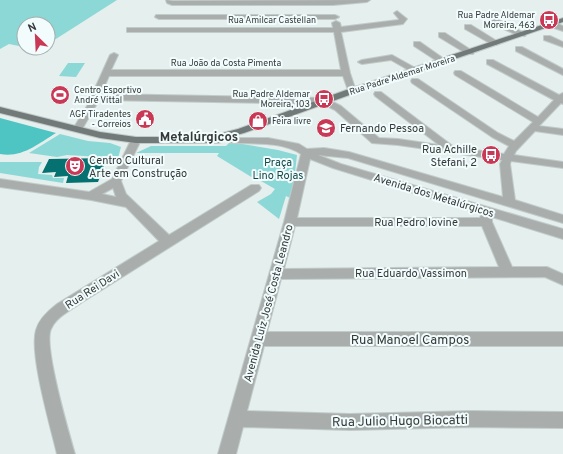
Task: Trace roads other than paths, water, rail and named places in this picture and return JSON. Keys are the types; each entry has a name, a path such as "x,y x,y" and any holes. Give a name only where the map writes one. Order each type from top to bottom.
{"main road":[{"name":"Rua Padre Aldemar Moreira","path":"211,139 241,131 563,20"},
{"name":"Avenida dos Metalúrgicos","path":"0,110 100,135 136,140 232,140"},
{"name":"Rua Padre Aldemar Moreira","path":"232,140 241,131"}],"street":[{"path":"169,0 172,3 332,2 367,0"},
{"path":"332,2 346,73 352,92"},
{"name":"Rua Amilcar Castellan","path":"130,30 338,30 400,22 403,19 397,13"},
{"name":"Rua Amilcar Castellan","path":"159,16 335,17"},
{"path":"492,20 522,34"},
{"path":"552,24 563,29"},
{"path":"468,27 496,43"},
{"path":"442,35 470,52"},
{"path":"547,38 563,45"},
{"path":"417,44 443,61"},
{"path":"519,49 563,72"},
{"path":"78,129 96,98 114,55"},
{"path":"362,62 392,57 415,70"},
{"path":"490,62 562,99 515,145 508,157 505,164 508,202"},
{"name":"Rua João da Costa Pimenta","path":"106,73 346,73"},
{"path":"458,74 535,125 563,132"},
{"path":"415,81 495,135 515,145"},
{"path":"378,94 451,149"},
{"path":"96,98 325,101 338,108 376,141 390,141 563,165"},
{"path":"91,196 116,182 136,140"},
{"name":"Avenida dos Metalúrgicos","path":"232,140 254,142 291,151 324,151 342,154 563,218"},
{"path":"369,161 372,148 376,141"},
{"name":"Avenida dos Metalúrgicos","path":"307,152 320,160 336,166 486,216 563,234"},
{"name":"Avenida Luiz José Costa Leandro","path":"227,454 290,222 307,152"},
{"path":"336,166 334,160 342,154"},
{"path":"116,182 121,196 168,242"},
{"path":"0,183 91,196 129,204"},
{"name":"Rua Rei Davi","path":"66,454 43,352 43,330 55,314 76,299 255,188"},
{"path":"486,216 508,273"},
{"name":"Rua Pedro Iovine","path":"290,222 486,216"},
{"name":"Rua Eduardo Vassimon","path":"275,274 547,272 563,280"},
{"name":"Rua Manoel Campos","path":"258,339 563,339"},
{"name":"Rua Julio Hugo Biocatti","path":"236,419 350,422 472,419 563,420"}],"place":[{"name":"Rua Padre Aldemar Moreira, 463","path":"549,20"},
{"name":"Centro Esportivo André Vittal","path":"60,95"},
{"name":"Rua Padre Aldemar Moreira, 103","path":"324,99"},
{"name":"AGF Tiradentes - Correios","path":"145,119"},
{"name":"Feira livre","path":"258,121"},
{"name":"Fernando Pessoa","path":"326,128"},
{"name":"Rua Achille Stefani, 2","path":"491,155"},
{"name":"Centro Cultural Arte em Construção","path":"75,166"}],"district":[{"name":"Metalúrgicos","path":"199,136"}],"park label":[{"name":"Praça Lino Rojas","path":"278,168"}]}
